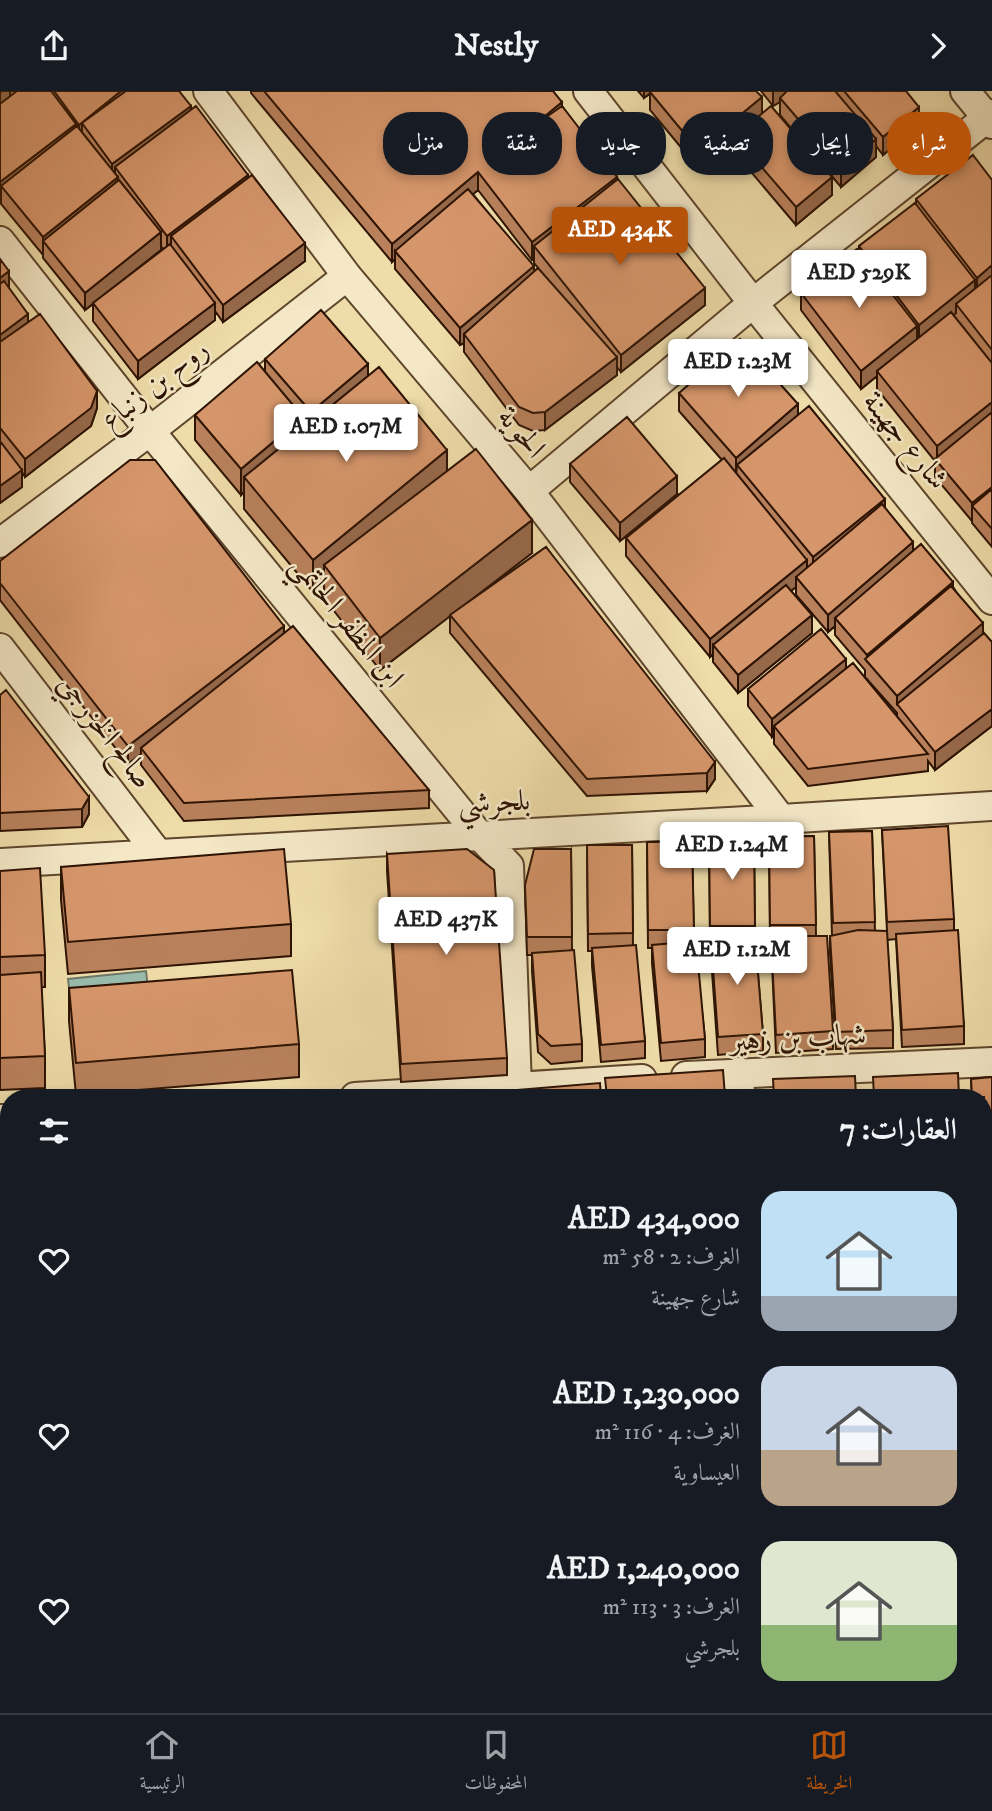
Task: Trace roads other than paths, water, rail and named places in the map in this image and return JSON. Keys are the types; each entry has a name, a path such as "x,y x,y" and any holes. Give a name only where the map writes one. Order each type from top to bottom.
{"street":[{"name":"الحوية","path":"208,91 347,276 529,491 781,820"},
{"name":"شارع جهينة","path":"588,91 753,303 992,600"},
{"path":"529,491 753,303 990,119 965,91"},
{"name":"ابن المظفر الحاتمي","path":"0,241 150,431 479,835 509,866 517,1087"},
{"name":"روح بن زنباع","path":"0,543 150,431 347,276"},
{"name":"صالح الخزرجي","path":"0,648 159,855"},
{"name":"بلجرشي","path":"0,863 781,820 990,804"},
{"name":"شهاب بن زهير","path":"485,1089 739,1085 992,1062"}]}
